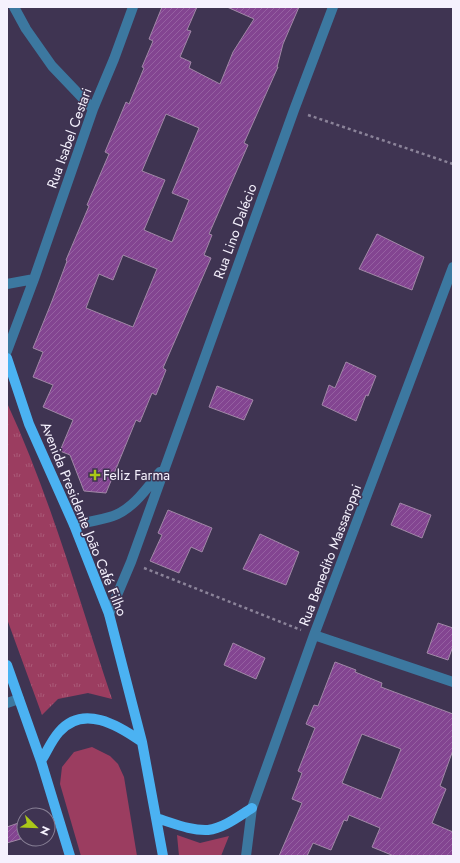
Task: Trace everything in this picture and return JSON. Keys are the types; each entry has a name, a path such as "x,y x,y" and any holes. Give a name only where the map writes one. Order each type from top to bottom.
{"main road":[{"name":"Avenida Presidente João Café Filho","path":"7,358 29,424 74,525 110,614 142,742 163,856"},
{"path":"7,665 42,762 70,856"},
{"path":"42,762 52,742 60,731 83,718 103,720 127,732 142,742"},
{"path":"156,818 190,828 208,830 224,825 252,808"}],"street":[{"path":"14,7 26,29 52,66 93,109"},
{"name":"Rua Isabel Cestari","path":"7,351 34,279 93,109 114,59 133,7"},
{"name":"Rua Lino Dalécio","path":"110,614 131,562 164,466 333,7"},
{"name":"Rua Benedito Massaroppi","path":"246,856 252,808 314,635 453,267"},
{"path":"7,284 34,279"},
{"name":"Rua Lino Dalécio","path":"74,525 114,516 128,508 140,496 164,466"},
{"path":"314,635 453,682"},
{"path":"7,703 19,699"}],"path":[{"path":"294,110 453,164"},
{"path":"131,562 314,635"}],"green space":[{"path":"7,403 23,439 51,512 112,699 88,693 58,699 42,715 7,619"},
{"path":"92,747 110,756 118,764 124,777 137,856 81,856 60,784 62,767 74,752"},
{"path":"177,835 200,843 229,836 221,856 179,856"}],"building":[{"path":"162,7 197,7 187,30 191,31 180,57 191,62 189,68 220,84 233,52 254,19 227,7 299,7 283,44 278,67 244,143 248,145 209,234 212,235 204,255 211,258 163,368 166,370 156,395 152,393 140,422 136,420 106,493 84,491 70,455 60,451 73,420 43,407 53,385 33,377 43,352 33,348 67,261 66,260 89,206 87,205 109,154 105,152 126,102 129,104 144,68 142,67 153,41 149,39","holes":["166,114 199,128 172,193 189,200 172,242 144,230 165,180 142,171","123,255 157,269 133,327 86,308 99,274 113,280"]},
{"path":"377,234 424,257 412,290 359,269"},
{"path":"346,362 376,376 368,396 366,395 356,421 322,405 329,385 335,388"},
{"path":"217,386 253,400 244,420 209,407"},
{"path":"400,503 431,515 422,538 391,525"},
{"path":"168,510 212,528 202,552 191,547 179,573 150,561 162,535 158,533"},
{"path":"260,534 299,552 286,585 243,569"},
{"path":"438,623 453,628 453,646 448,660 427,653"},
{"path":"233,643 265,658 256,679 224,665"},
{"path":"335,662 356,670 355,672 382,683 381,687 453,714 453,750 440,786 446,789 432,823 453,832 453,856 394,856 372,847 380,828 349,815 347,821 344,820 331,850 313,843 307,856 279,856 302,803 292,799 302,773 298,771 315,728 306,724 314,705 318,706","holes":["362,734 401,749 381,799 342,783"]},
{"path":"16,824 16,840 7,843 7,827"}],"place":[{"name":"Feliz Farma","path":"95,475"}]}
